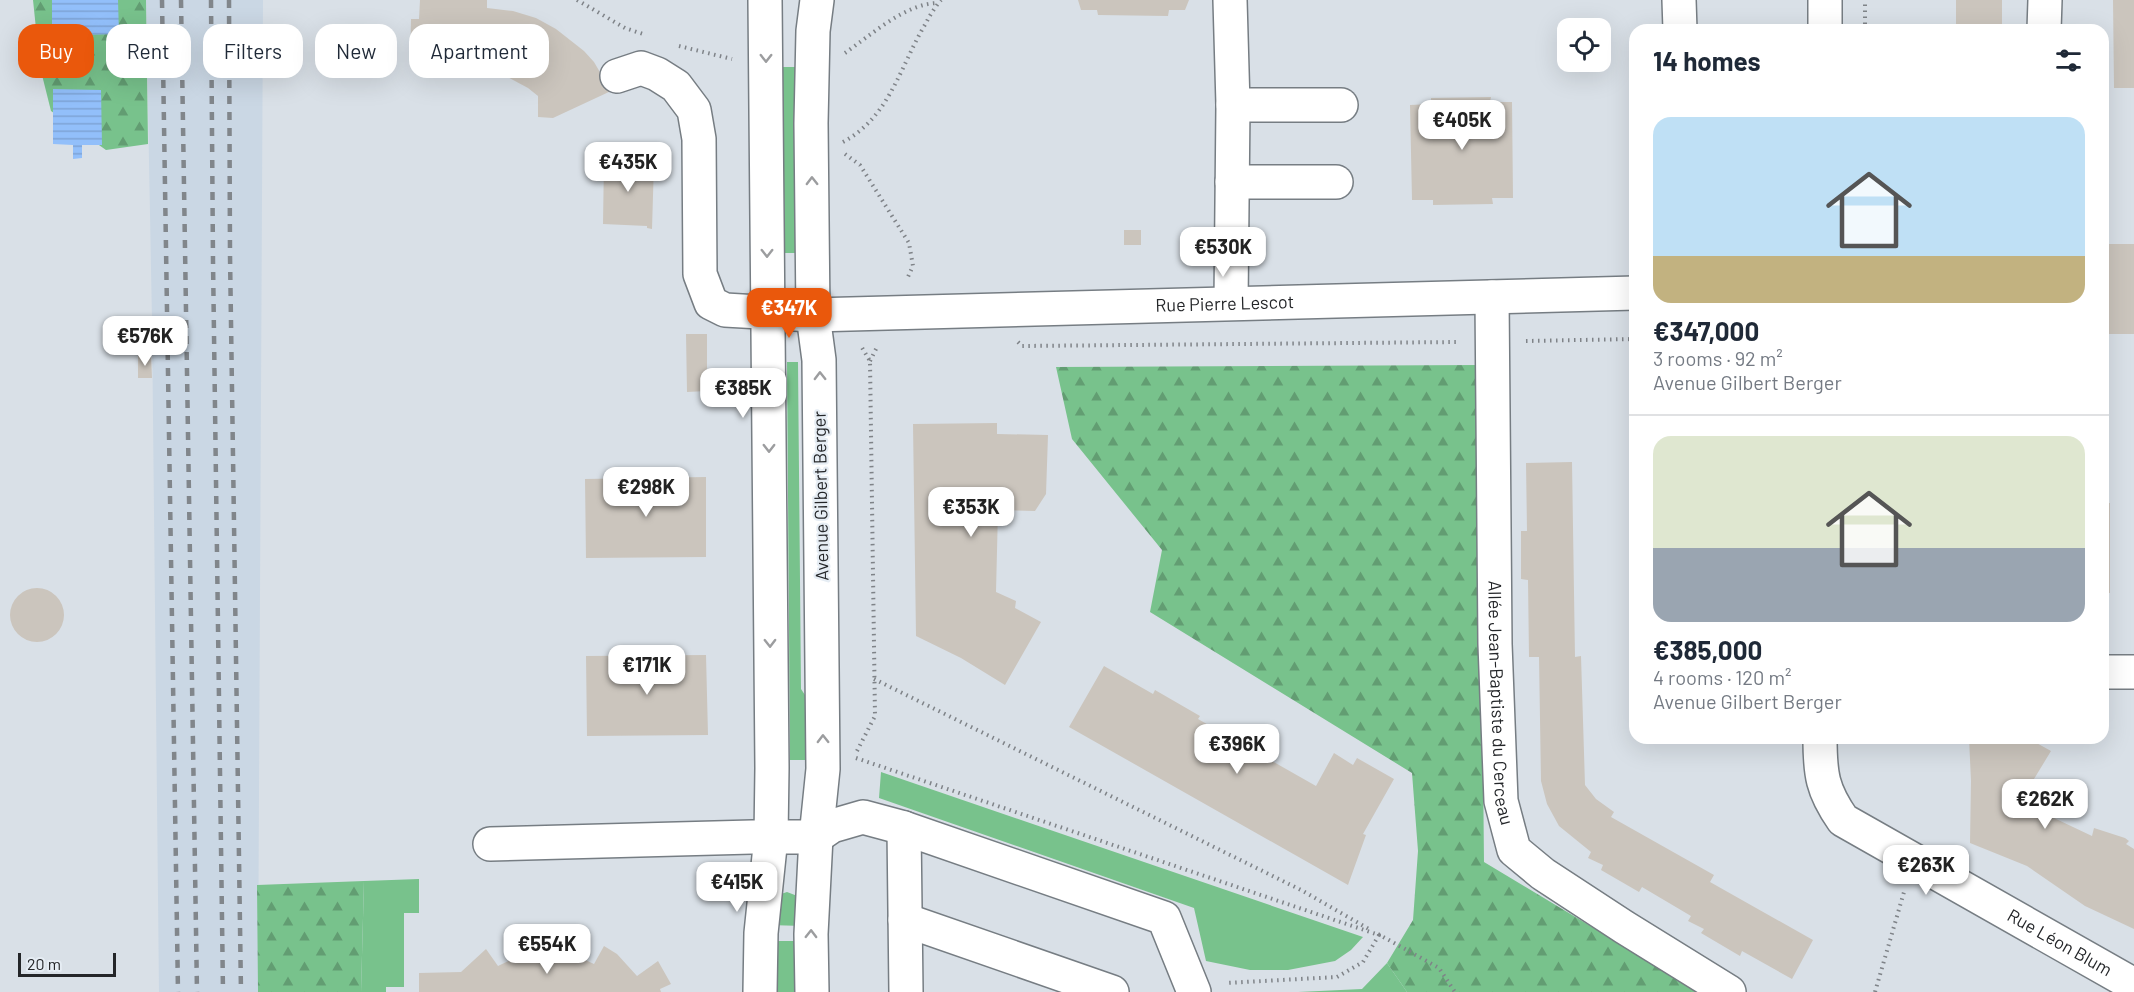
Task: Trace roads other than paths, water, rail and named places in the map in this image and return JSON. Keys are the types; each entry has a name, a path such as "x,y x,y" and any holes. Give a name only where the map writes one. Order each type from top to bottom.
{"street":[{"path":"760,992 761,933 771,837 772,768 765,0"},
{"name":"Avenue Gilbert Berger","path":"812,992 811,934 823,757 819,360 827,314 811,123 813,31 817,0"},
{"path":"1230,0 1233,105 1231,303"},
{"path":"1680,0 1680,24"},
{"path":"1825,0 1825,24"},
{"path":"2044,24 2045,0"},
{"name":"Rue Pierre Lescot","path":"617,76 641,68 657,74 676,86 694,110 699,140 700,274 711,303 726,310 827,314 1629,293"},
{"path":"1233,105 1341,105"},
{"path":"1232,182 1336,182"},
{"name":"Allée Jean-Baptiste du Cerceau","path":"1492,297 1495,644 1500,779 1501,801 1514,849 1543,874 1570,892 1729,992"},
{"path":"2109,672 2134,672"},
{"name":"Rue Léon Blum","path":"1820,744 1820,771 1829,800 1843,820 2134,985"},
{"path":"490,844 816,837 832,826 862,817 904,828 1164,918 1193,988"},
{"path":"904,828 906,992"},
{"path":"905,920 1113,992"}],"water":[{"path":"52,0 118,0 119,24 106,24 106,34 94,35 94,24 52,24"},
{"path":"53,89 101,90 102,145 82,145 82,158 73,159 73,145 53,144"}],"railway":[{"path":"162,0 178,992"},
{"path":"181,0 197,992"},
{"path":"211,0 223,992"},
{"path":"229,0 230,255 241,992"}]}
